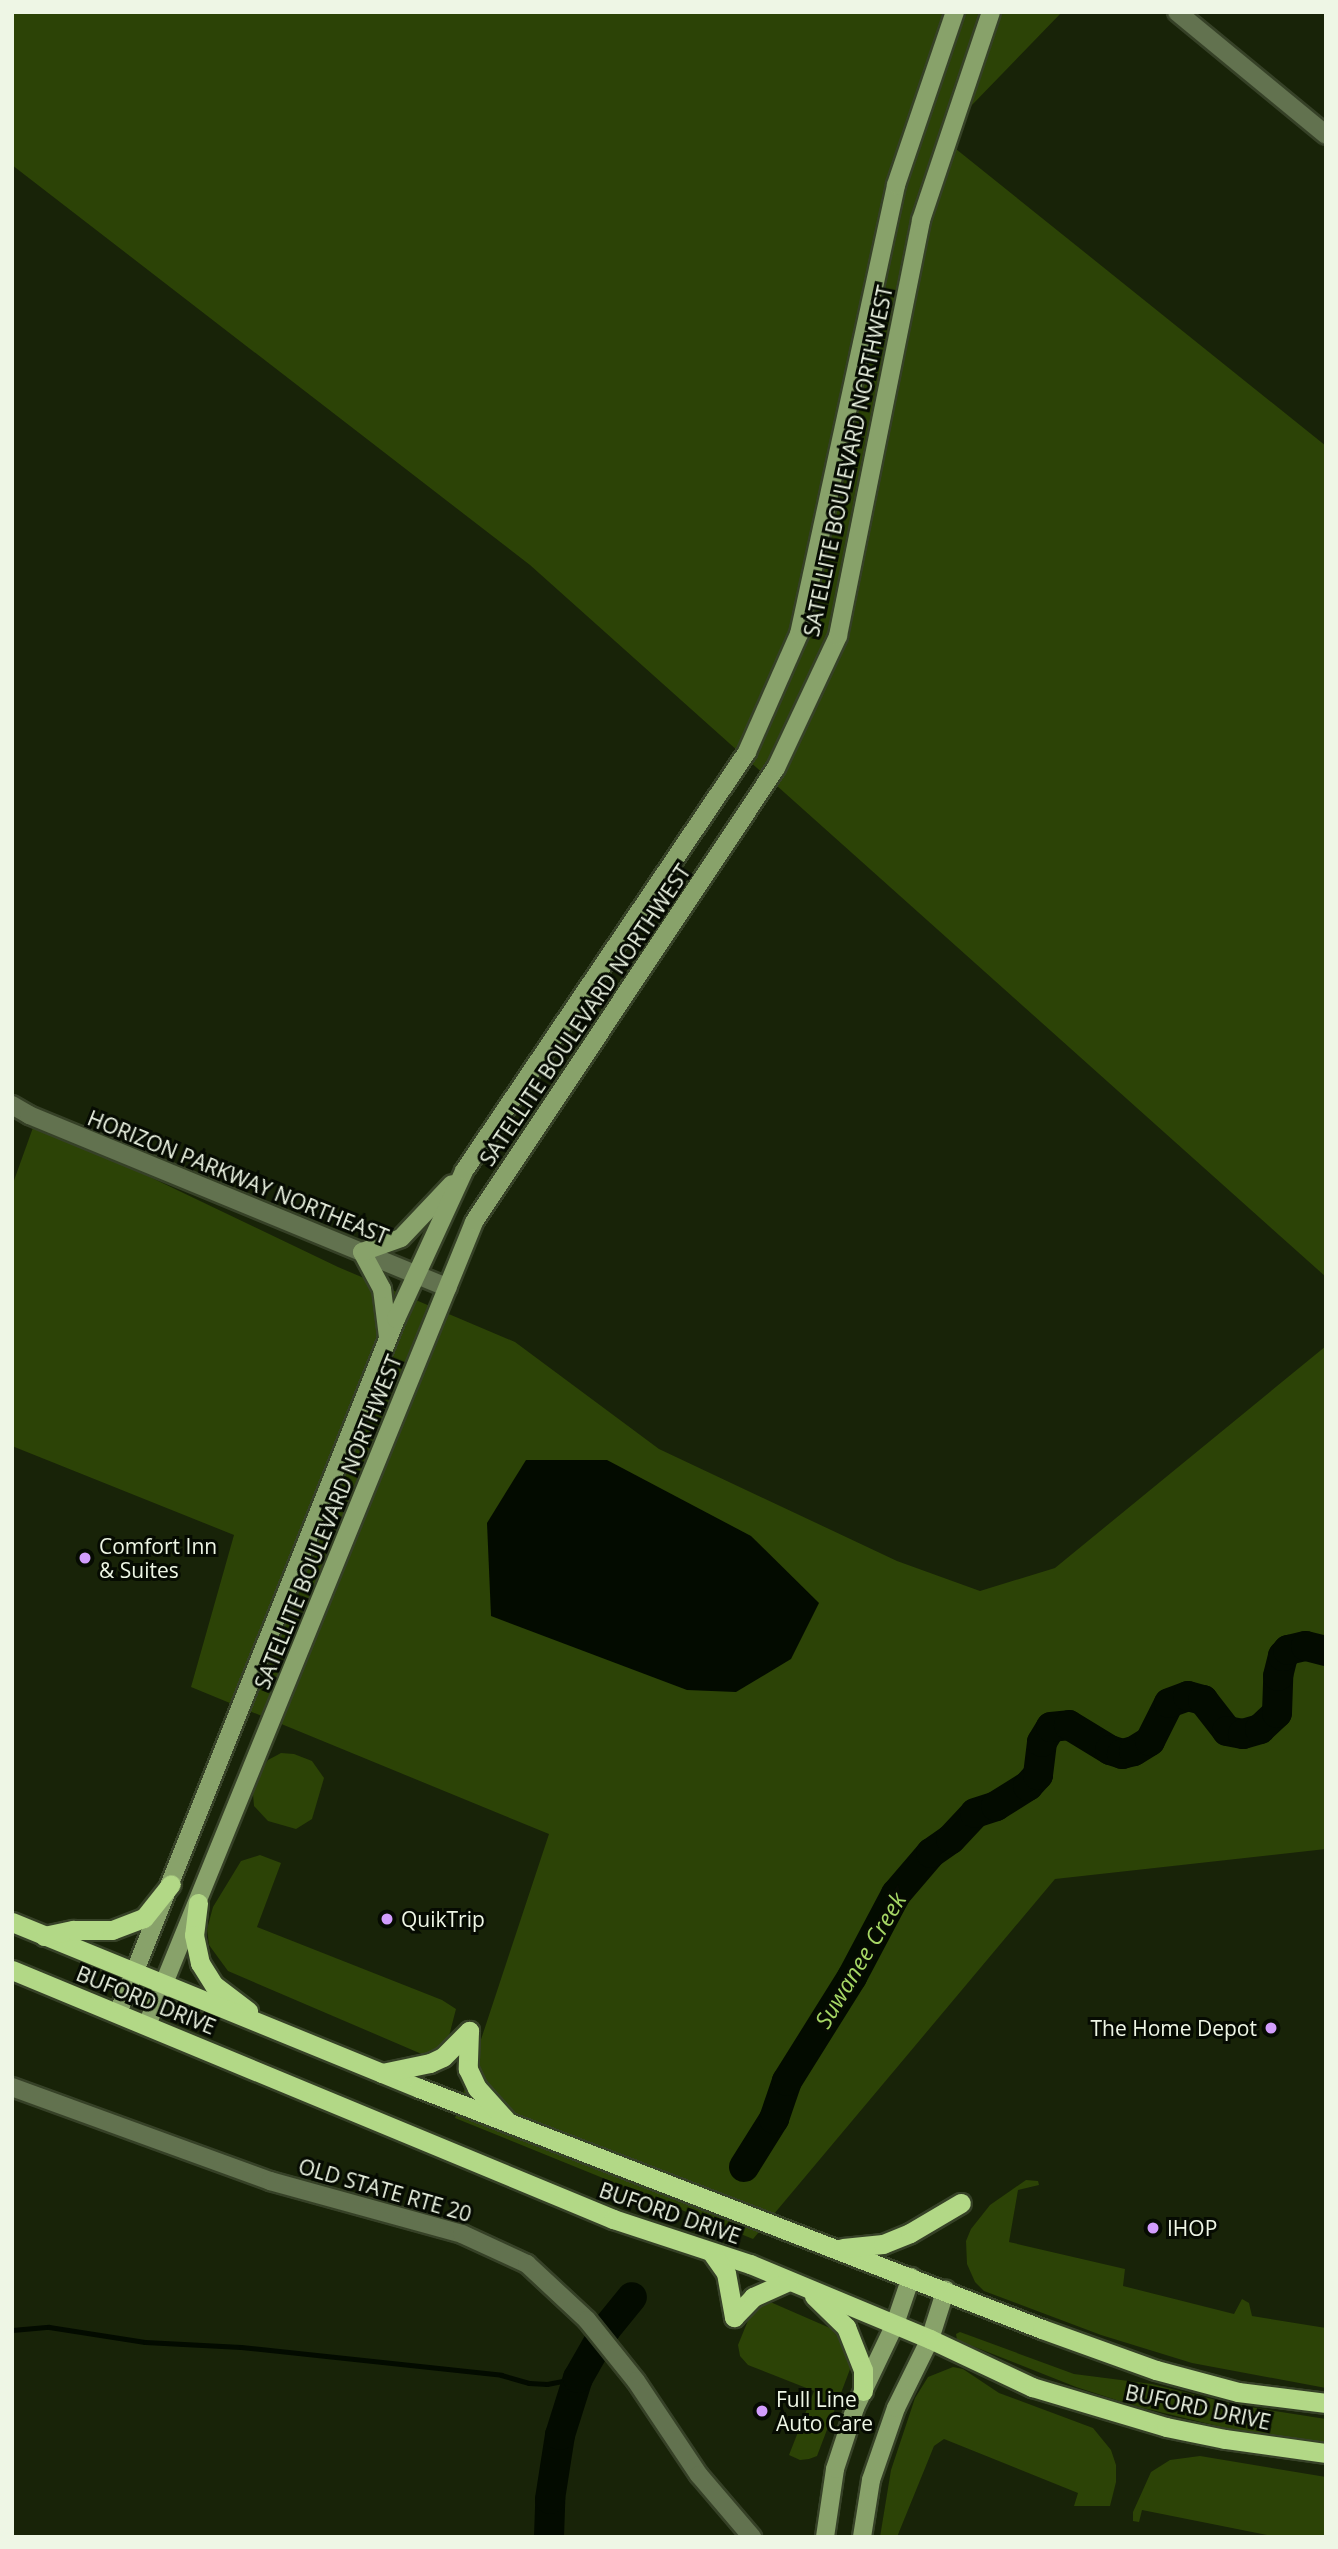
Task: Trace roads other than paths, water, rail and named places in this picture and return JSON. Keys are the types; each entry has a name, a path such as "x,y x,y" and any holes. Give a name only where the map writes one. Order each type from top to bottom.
{"highway":[{"path":"44,1936 73,1930 112,1930 144,1918 171,1884"},
{"path":"198,1903 194,1935 200,1963 215,1985 272,2028"},
{"name":"BUFORD DRIVE","path":"12,1922 382,2073 1042,2329 1156,2370 1238,2392 1326,2403"},
{"name":"BUFORD DRIVE","path":"12,1970 526,2185 613,2219 798,2284 930,2339 1032,2387 1089,2406 1214,2437 1326,2453"},
{"path":"382,2073 430,2063 443,2057 469,2031 468,2069 477,2088 509,2123"},
{"path":"836,2249 883,2244 910,2233 961,2203"},
{"path":"712,2253 726,2273 734,2317 753,2297 798,2284 846,2327 863,2370 863,2391"}],"main road":[{"name":"SATELLITE BOULEVARD NORTHWEST","path":"118,2013 388,1339 464,1171 747,752 799,634 896,185 955,12"},
{"name":"SATELLITE BOULEVARD NORTHWEST","path":"147,2025 474,1222 776,768 838,636 921,220 991,12"},
{"path":"388,1339 382,1289 362,1252 401,1238 464,1171"},
{"path":"825,2537 835,2469 863,2391 895,2324 911,2277"},
{"path":"862,2537 871,2480 896,2409 930,2339 946,2290"}],"street":[{"path":"1177,12 1326,135"},
{"name":"HORIZON PARKWAY NORTHEAST","path":"12,1105 29,1115 447,1288"},
{"name":"OLD STATE RTE 20","path":"12,2087 270,2181 461,2234 527,2264 587,2320 636,2381 699,2475 752,2537"}],"waterway":[{"name":"Suwanee Creek","path":"744,2167 774,2119 787,2081 852,1977 896,1894 931,1853 951,1839 975,1813 996,1806 1028,1786 1038,1775 1042,1742 1051,1727 1069,1725 1110,1750 1122,1754 1134,1751 1150,1741 1169,1703 1188,1696 1203,1700 1227,1731 1243,1734 1260,1729 1277,1713 1278,1676 1283,1656 1288,1650 1306,1646 1326,1651"},
{"name":"Suwanee Creek","path":"549,2537 550,2499 560,2435 578,2378 606,2329 632,2297"},
{"path":"12,2330 49,2327 145,2342 241,2347 501,2375 529,2383 547,2384 578,2378"}],"place":[{"name":"Comfort Inn & Suites","path":"85,1558"},
{"name":"QuikTrip","path":"387,1919"},
{"name":"The Home Depot","path":"1271,2028"},
{"name":"IHOP","path":"1153,2228"},
{"name":"Full Line Auto Care","path":"762,2411"}]}
